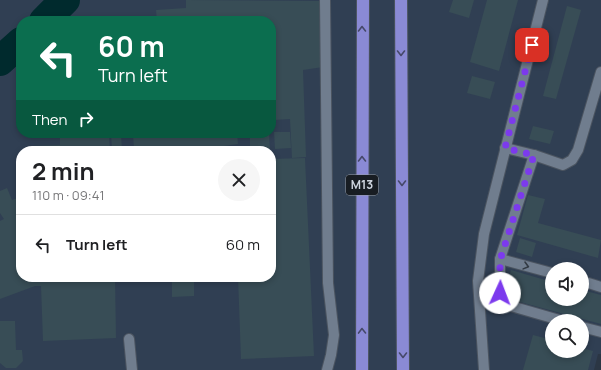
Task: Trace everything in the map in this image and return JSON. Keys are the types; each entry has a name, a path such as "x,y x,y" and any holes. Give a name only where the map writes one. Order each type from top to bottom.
{"highway":[{"name":"M13","path":"362,0 362,370"},
{"path":"401,0 403,370"}],"lane":[{"path":"325,0 328,284 334,335 327,370"},
{"path":"484,370 478,280 484,234 543,0"},
{"path":"505,148 534,155 563,165 572,160 578,150 601,72"},
{"path":"534,155 500,260 500,293 504,304 545,316"},
{"path":"500,260 545,271"},
{"path":"589,284 601,287"},
{"path":"589,329 601,332"},
{"path":"129,339 132,370"}],"shaded area":[{"path":"0,0 601,0 601,354 598,354 594,370 0,370"}],"building":[{"path":"186,0 321,1 323,67 303,70 306,157 292,158 290,119 276,120 276,16 157,16 156,10 186,8"},
{"path":"453,0 474,0 469,18 449,12"},
{"path":"487,0 518,0 499,71 470,62"},
{"path":"567,6 581,10 556,99 543,96"},
{"path":"472,76 495,82 490,99 467,93"},
{"path":"533,126 554,131 550,144 529,139"},
{"path":"276,132 290,132 291,148 276,149"},
{"path":"60,138 109,138 110,146 31,146 60,145"},
{"path":"111,138 121,138 122,146 112,146"},
{"path":"133,138 237,138 238,144 224,146 134,146"},
{"path":"250,138 269,138 270,146 250,146"},
{"path":"305,158 314,356 241,359 238,282 276,282 276,159"},
{"path":"7,188 12,200 16,199 16,282 115,282 116,338 43,341 41,286 35,286 0,299 0,221 4,219 0,213 0,191"},
{"path":"528,195 545,199 538,223 601,240 598,258 517,235"},
{"path":"520,238 536,243 532,257 516,252"},
{"path":"511,270 545,280 545,306 589,306 589,292 601,295 601,324 589,321 589,314 564,314 509,299 513,285 507,284"},
{"path":"172,282 194,282 194,296 172,297"},
{"path":"0,321 15,321 16,350 22,350 23,361 16,368 6,368 0,363"},
{"path":"533,335 545,338 545,358 589,358 589,350 593,351 588,370 523,370"}],"waterway":[{"path":"49,16 65,0"},
{"path":"0,61 16,47"}],"route":[{"path":"500,293 500,260 534,155 505,148 532,45"}]}
